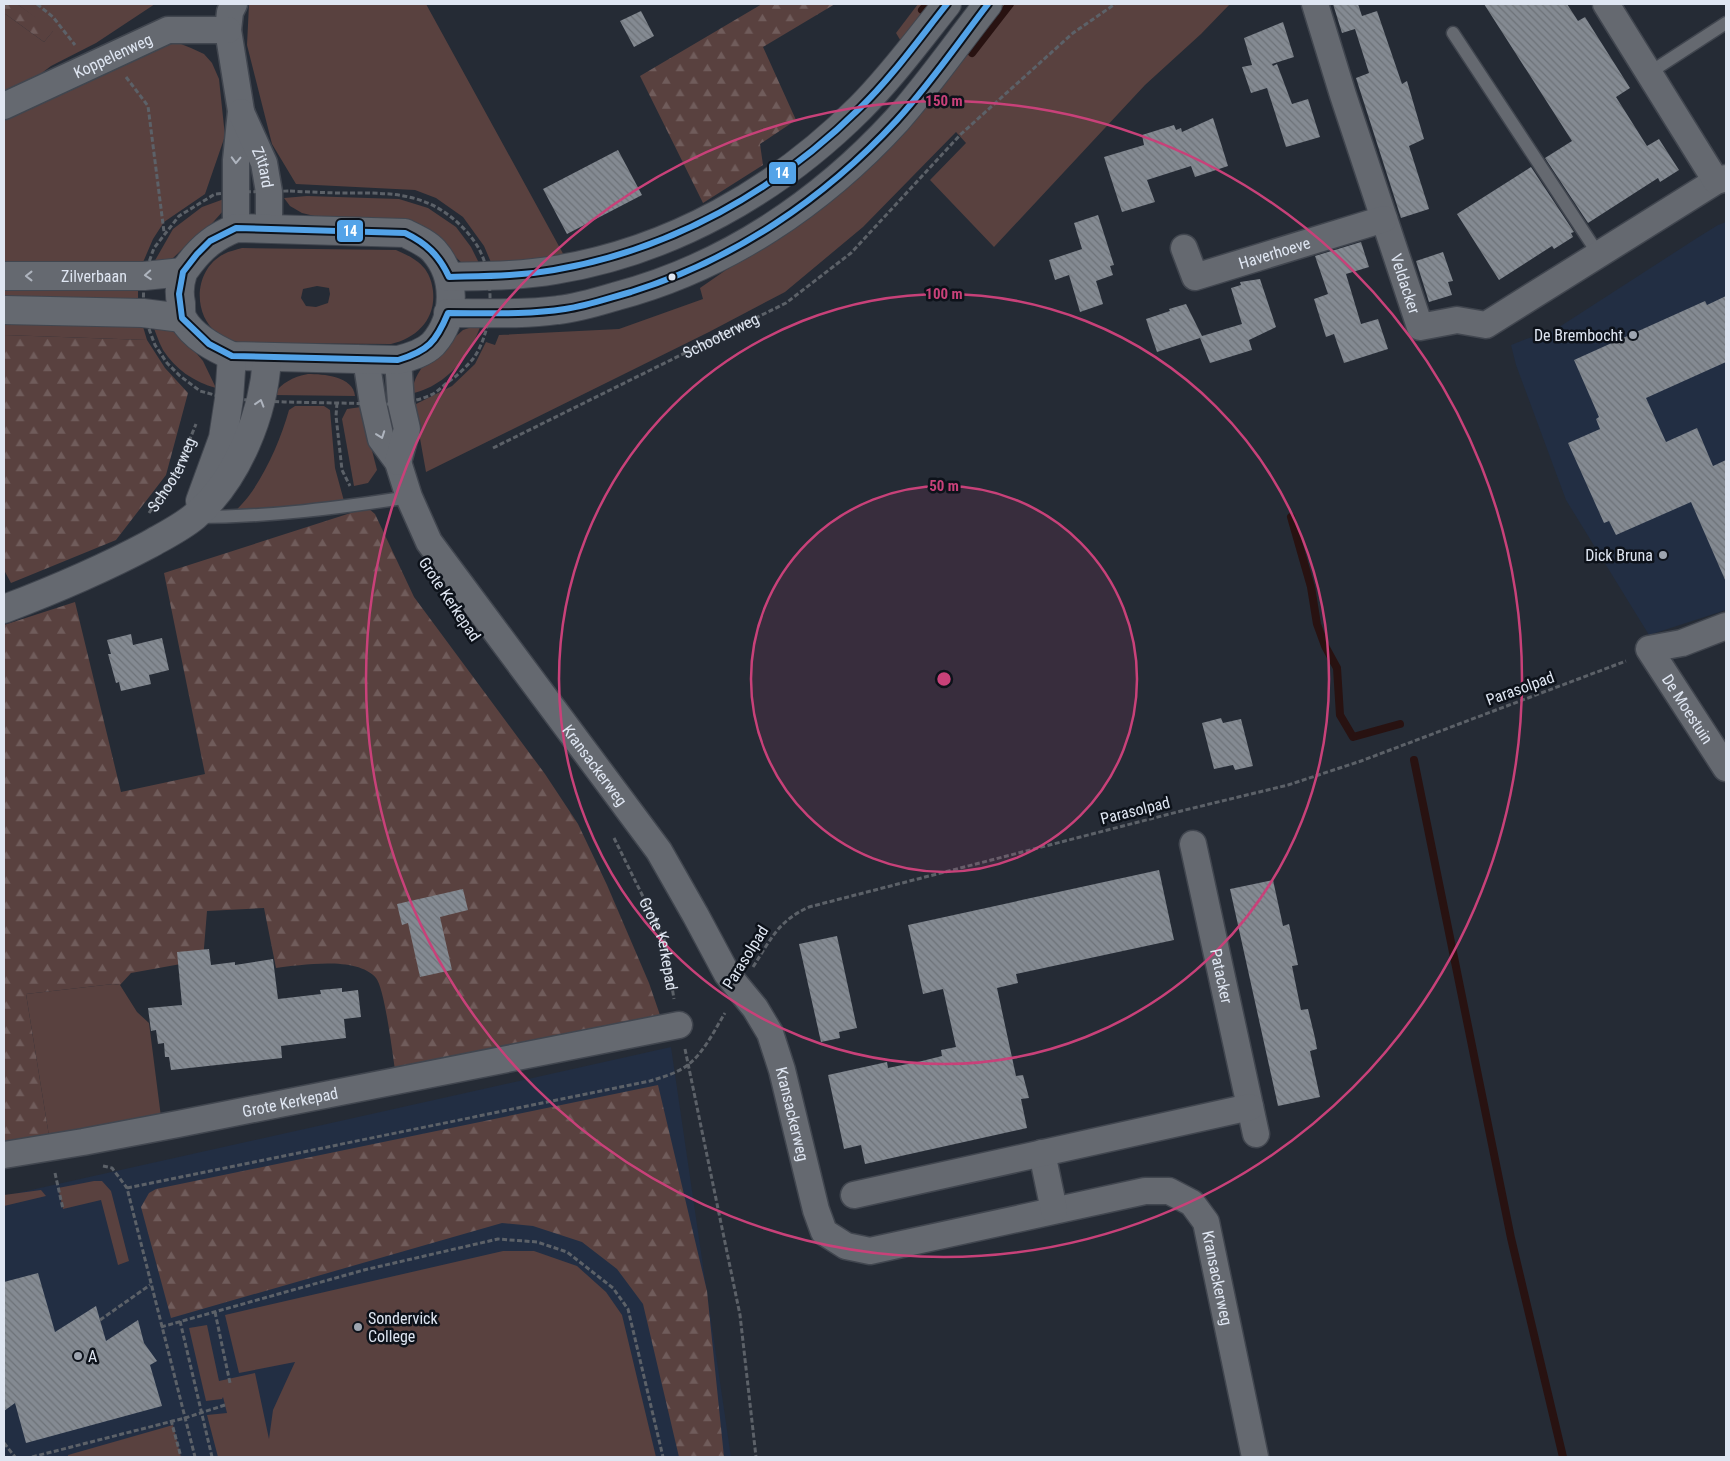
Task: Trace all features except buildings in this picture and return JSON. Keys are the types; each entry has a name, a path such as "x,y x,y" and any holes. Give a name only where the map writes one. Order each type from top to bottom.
{"main road":[{"path":"450,277 520,275 585,264 665,240 738,204 790,169 827,140 860,108 894,70 947,4"},
{"path":"448,313 523,313 558,310 588,304 675,278 758,236 800,207 844,172 880,138 904,112 988,4"},
{"path":"236,228 405,234 421,241 433,250 443,262 450,277 452,295 442,331 432,345 417,355 398,360 232,356 209,344 194,332 182,318 179,294 183,272 197,254 210,241 236,228"},
{"name":"Zilverbaan","path":"4,276 144,276 183,272"},
{"path":"4,310 143,312 182,318"},
{"name":"Schooterweg","path":"195,516 223,438 229,399 232,356"},
{"name":"Schooterweg","path":"4,608 91,573 159,539 195,516 224,484 245,448 261,401 266,377 267,358"}],"street":[{"name":"Zittard","path":"234,4 230,12 228,30 241,111 264,163 269,192 269,228"},
{"name":"Veldacker","path":"1315,4 1343,95 1420,327 1457,320 1486,325 1721,180 1649,73 1606,4"},
{"name":"Koppelenweg","path":"4,106 168,30 228,30"},
{"name":"Zittard","path":"236,228 236,160 241,111"},
{"name":"Haverhoeve","path":"1184,248 1195,277 1384,219"},
{"name":"Kransackerweg","path":"366,359 381,439 398,462 409,497 430,542 659,851 727,974 755,1008 770,1033 782,1070 816,1210 824,1232 846,1246 870,1251 1145,1191 1169,1191 1192,1203 1206,1222 1255,1457"},
{"path":"398,360 401,403 407,429 398,462"},
{"path":"1649,650 1682,643 1726,626"},
{"name":"De Moestuin","path":"1649,650 1726,768"},
{"name":"Patacker","path":"1193,844 1256,1134"},
{"name":"Grote Kerkepad","path":"4,1155 168,1126 679,1025"},
{"path":"854,1195 1250,1107"},
{"path":"1042,1153 1054,1210"}],"lane":[{"path":"1649,73 1726,23"},
{"path":"1453,33 1599,255"},
{"path":"195,516 239,517 284,514 409,497"}],"path":[{"path":"37,4 53,17 79,50 110,56 148,106 164,232"},
{"name":"Schooterweg","path":"493,448 786,303 851,253 961,134 1073,33 1115,4"},
{"path":"200,391 200,399"},
{"path":"284,402 401,403"},
{"path":"337,403 336,416 342,470 350,486"},
{"name":"Schooterweg","path":"148,514 177,472 197,422"},
{"name":"Parasolpad","path":"689,1064 706,1044 778,928 795,913 809,907 1288,785 1361,761 1623,663 1649,650"},
{"name":"Grote Kerkepad","path":"610,833 616,840 664,939 679,1025"},
{"path":"679,1025 689,1064 740,1315 756,1457"},
{"path":"195,1457 127,1188 650,1080 669,1075 689,1064"},
{"path":"54,1170 63,1209"},
{"path":"161,1327 364,1270 498,1239 537,1242 567,1252 613,1288 628,1310 663,1457"},
{"path":"100,1320 150,1285"},
{"path":"214,1312 230,1384"},
{"path":"180,1321 212,1457"},
{"path":"32,1457 171,1420 185,1418 225,1405"},
{"path":"171,1420 181,1457"},
{"path":"4,1443 15,1457"}],"shaded area":[{"path":"1726,222 1726,610 1649,635 1566,500 1516,365 1511,345 1553,331 1697,238"},
{"name":"Sondervick College","path":"671,1047 731,1457 4,1457 4,1196"}],"green space":[{"path":"4,4 17,4 54,30 44,42 4,13"},
{"path":"17,4 155,4 96,43 4,92 4,13 44,42 53,31"},
{"path":"249,4 426,4 566,259 493,267 484,246 463,217 436,198 415,190 296,184 272,144 247,45"},
{"path":"762,4 835,4 763,47 796,120 760,144 763,165 703,203 640,76"},
{"path":"918,4 939,4 905,48 896,33"},
{"path":"996,4 1230,4 1201,34 1145,85 994,247 930,180 966,143 956,132 863,227 785,292 709,332 426,472 414,405 452,386 475,364 486,342 495,345 499,335 619,329 703,299 700,288 775,236"},
{"path":"181,44 204,54 212,63 219,79 225,136 205,194 164,222 153,239 141,267 4,264 4,117 156,47"},
{"path":"307,196 399,199 428,208 456,227 471,247 482,269 463,264 446,248 302,213 290,206 284,198"},
{"path":"224,199 223,211 207,229 196,236 172,259 153,264 173,229 202,207"},
{"path":"242,248 396,250 415,260 427,272 433,291 431,310 423,326 417,332 391,344 242,343 233,341 217,333 209,325 203,315 200,304 200,292 202,281 214,261 226,253","holes":["317,286 329,288 328,303 316,307 306,306 301,298 303,289"]},
{"path":"4,284 138,286 138,304 4,303"},
{"path":"4,317 141,320 147,340 4,335"},
{"path":"151,321 174,330 184,339 203,361 216,388 186,374 173,363 163,350"},
{"path":"481,324 471,347 456,368 437,383 414,393 414,382 423,366 463,330"},
{"path":"4,335 147,340 165,368 188,393 166,475 116,540 11,583 4,570"},
{"path":"308,374 329,376 343,380 353,389 355,396 273,395 288,381"},
{"path":"295,406 324,406 330,410 335,468 344,501 224,523 248,497 261,477 277,444 289,410"},
{"path":"361,407 377,470 368,483 354,486 342,419 347,409"},
{"path":"369,509 375,514 414,597 545,774 578,824 607,885 649,983 661,1018 396,1076 385,1009 376,978 367,971 343,964 314,964 276,968 264,908 207,911 203,960 131,973 120,985 113,984 26,994 49,1136 4,1143 4,625 75,602 121,792 205,774 164,573 360,510"},
{"path":"113,984 120,985 137,1012 149,1023 161,1117 49,1136 26,994"},
{"path":"658,1085 707,1291 724,1457 679,1457 643,1304 617,1269 582,1242 533,1226 502,1223 171,1318 141,1207 149,1193 156,1189"},
{"path":"102,1181 111,1191 129,1261 118,1265 101,1200 63,1209 58,1188"},
{"path":"41,1190 46,1196 4,1206 4,1195"},
{"path":"503,1251 534,1251 577,1266 606,1292 622,1315 656,1457 218,1457 207,1415 227,1413 223,1397 222,1399 206,1401 189,1328 207,1325 219,1381 255,1373 269,1439 273,1410 295,1362 239,1373 225,1315"},
{"path":"173,1425 181,1457 68,1457 68,1455"}],"waterway":[{"path":"922,10 927,4"},
{"path":"972,53 1010,4"},
{"path":"1291,517 1311,587 1317,624 1325,646 1337,668 1340,715 1353,737 1400,724"},
{"path":"1414,760 1511,1238 1563,1457"}],"transit line":[{"name":"14","path":"947,4 883,84 828,138 793,166 757,190 719,213 680,232 639,248 597,261 554,270 515,275 449,277 436,256 419,241 405,233 236,228 210,241 183,272 179,294 182,318 209,344 232,356 398,360 417,353 430,344 448,313 521,313 565,309 631,292 669,279 706,263 775,224 839,176 897,120 932,78 988,4"}],"place":[{"name":"De Brembocht","path":"1633,335"},
{"name":"Dick Bruna","path":"1663,555"},
{"name":"Sondervick College","path":"358,1327"},
{"name":"A","path":"78,1356"}]}
